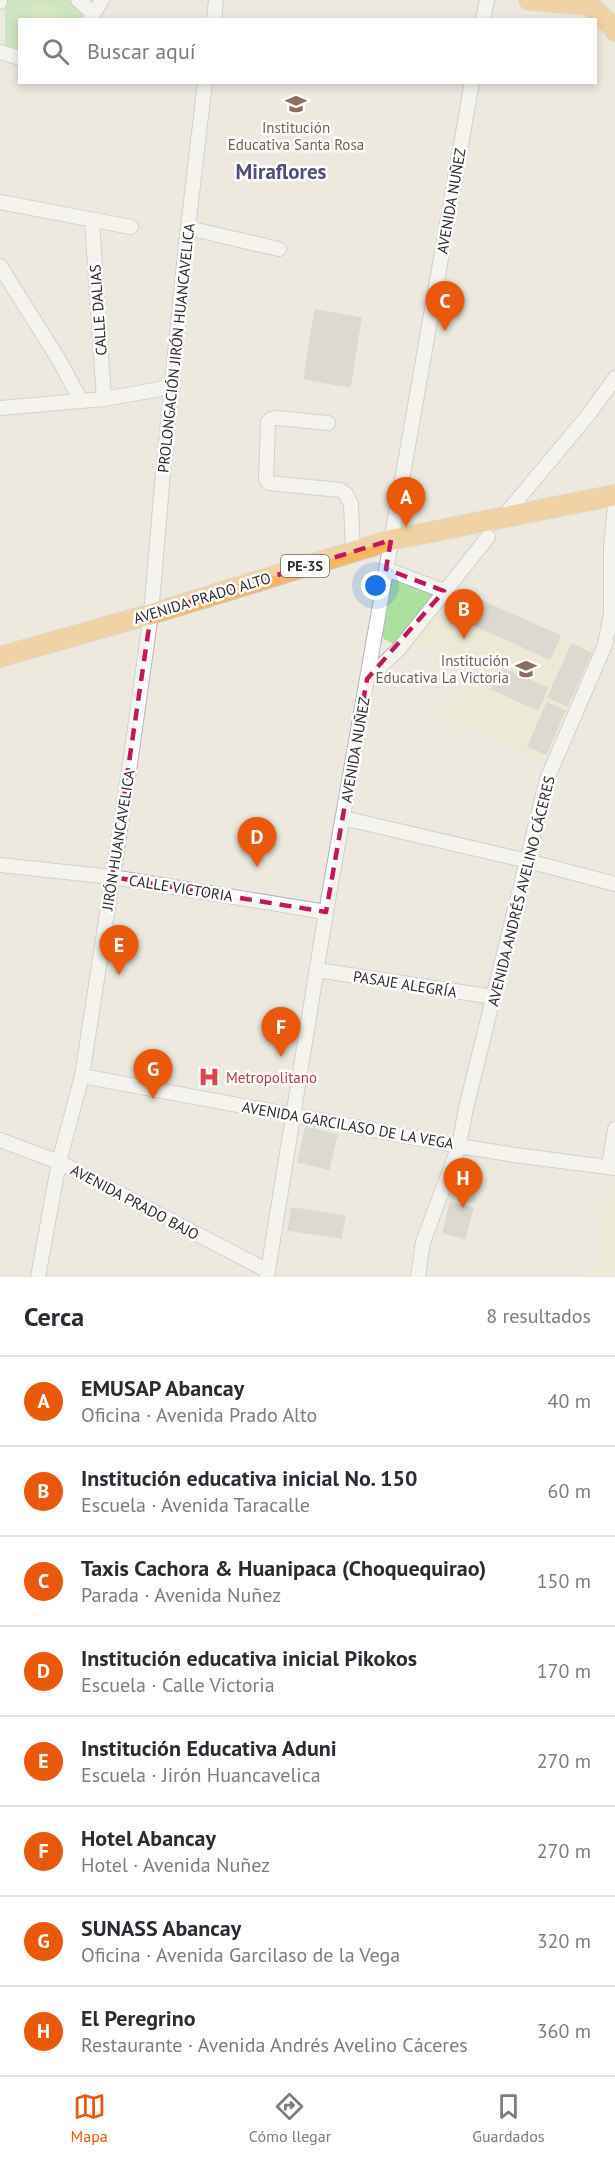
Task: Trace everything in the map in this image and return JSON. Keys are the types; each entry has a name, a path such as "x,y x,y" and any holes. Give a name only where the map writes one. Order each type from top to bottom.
{"highway":[{"path":"529,0 589,5 615,31"},
{"name":"AVENIDA PRADO ALTO","path":"0,657 151,614 391,540 615,495"}],"street":[{"path":"78,0 92,17 102,0"},
{"path":"214,18 216,0"},
{"path":"483,18 487,0"},
{"path":"0,51 18,57"},
{"name":"PROLONGACIÓN JIRÓN HUANCAVELICA","path":"151,614 171,387 205,84"},
{"name":"AVENIDA NUÑEZ","path":"267,1274 326,912 472,84"},
{"path":"0,202 131,227"},
{"name":"CALLE DALIAS","path":"92,221 104,399"},
{"path":"188,228 279,249"},
{"path":"0,266 59,360 81,401"},
{"path":"504,516 589,414 615,378"},
{"path":"0,408 104,399 171,387"},
{"path":"328,423 271,419 268,422 266,479 269,483 340,490 346,494 351,504 353,552"},
{"name":"AVENIDA ANDRÉS AVELINO CÁCERES","path":"417,1277 423,1242 459,1146 466,1108 547,779 605,645 611,614 611,546 615,507"},
{"path":"367,679 398,650 488,537"},
{"path":"386,569 444,591"},
{"name":"JIRÓN HUANCAVELICA","path":"38,1277 59,1162 82,1076 151,614"},
{"path":"343,818 528,861 615,884"},
{"name":"CALLE VICTORIA","path":"0,865 111,877 326,912"},
{"name":"PASAJE ALEGRÍA","path":"317,970 494,997"},
{"name":"AVENIDA GARCILASO DE LA VEGA","path":"82,1076 459,1146 612,1167"},
{"path":"612,1167 615,1129"},
{"name":"AVENIDA PRADO BAJO","path":"0,1140 59,1162 267,1274"}],"highlighted area":[{"path":"391,540 386,569 444,591 367,679 326,912 112,877 151,614"}],"shaded area":[{"path":"454,585 598,651 544,762 441,717 465,671 411,642"},
{"path":"612,1187 615,1187 615,1277 590,1277 596,1265 601,1214"}],"green space":[{"path":"10,0 70,0 80,7 84,18 18,18 18,54 9,51 5,46 5,4"},
{"path":"32,4 57,6 56,18 31,18"},
{"path":"388,575 438,593 395,645 382,638"}],"building":[{"path":"315,310 361,318 350,387 304,379"},
{"path":"456,590 495,607 485,630 445,612"},
{"path":"495,607 560,636 550,659 485,630"},
{"path":"572,644 591,653 567,706 548,697"},
{"path":"501,668 547,688 538,710 492,689"},
{"path":"547,703 565,711 546,754 528,746"},
{"path":"306,1127 337,1135 329,1169 298,1162"},
{"path":"473,1182 476,1202 467,1201 461,1184"},
{"path":"450,1203 473,1208 465,1238 443,1233"},
{"path":"292,1208 345,1216 341,1238 288,1230"}],"place":[{"name":"Institución Educativa Santa Rosa","path":"296,104"},
{"name":"Taxis Cachora & Huanipaca (Choquequirao)","path":"445,331"},
{"name":"EMUSAP Abancay","path":"406,527"},
{"name":"Institución educativa inicial No. 150","path":"464,639"},
{"name":"Institución Educativa La Victoria","path":"526,669"},
{"name":"Institución educativa inicial Pikokos","path":"257,867"},
{"name":"Institución Educativa Aduni","path":"119,975"},
{"name":"Hotel Abancay","path":"281,1057"},
{"name":"Metropolitano","path":"209,1077"},
{"name":"SUNASS Abancay","path":"153,1099"},
{"name":"El Peregrino","path":"463,1208"}],"district":[{"name":"Miraflores","path":"281,171"}]}
